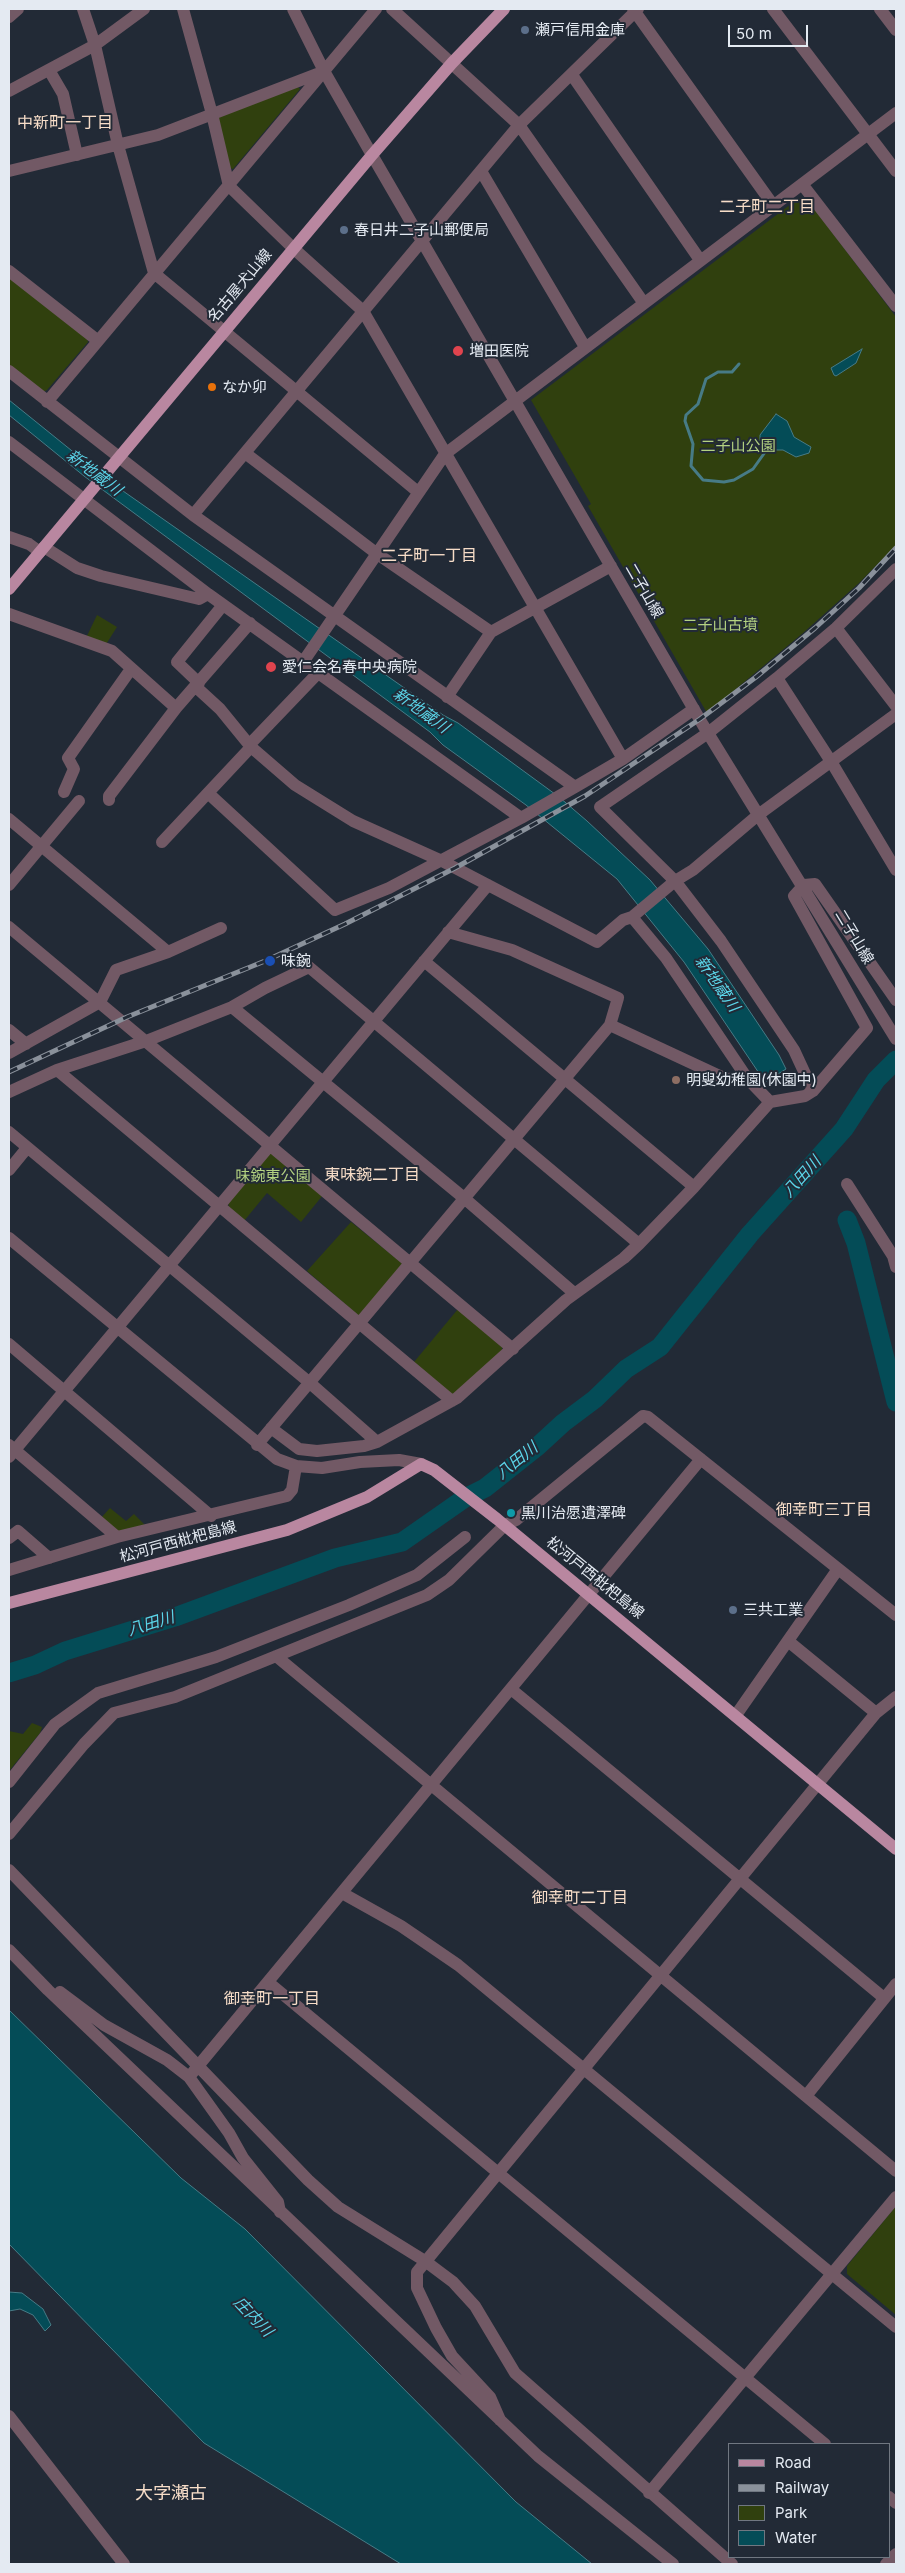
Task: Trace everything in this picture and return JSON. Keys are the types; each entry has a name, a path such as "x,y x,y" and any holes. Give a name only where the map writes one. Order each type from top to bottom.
{"main road":[{"name":"名古屋犬山線","path":"9,589 292,248 452,63 504,9"},
{"name":"松河戸西枇杷島線","path":"9,1603 287,1530 367,1497 421,1464 434,1470 590,1594 896,1849"}],"street":[{"path":"9,17 18,9"},
{"path":"83,9 95,45 118,145 154,273 418,492"},
{"path":"9,91 95,45 144,9"},
{"path":"183,9 212,114 229,186 292,248 363,311 622,759"},
{"name":"二子山線","path":"294,9 324,71 610,566 708,733 758,815 804,885 894,1035"},
{"path":"46,402 376,9"},
{"path":"392,9 519,125 644,302"},
{"path":"774,9 896,171"},
{"path":"880,9 896,30"},
{"path":"193,515 519,125 572,75 635,10 773,205"},
{"path":"50,70 63,94 77,155"},
{"path":"9,171 158,135 324,71"},
{"path":"572,75 700,260"},
{"path":"305,659 445,454 896,113"},
{"path":"481,171 585,347"},
{"path":"802,184 896,306"},
{"path":"9,271 97,340"},
{"path":"9,372 116,461 193,515 332,618 575,787"},
{"path":"9,444 223,605 305,659 318,673 521,818"},
{"path":"244,453 376,553 491,632"},
{"path":"9,537 29,544 77,568 101,576 199,598 208,594"},
{"path":"446,696 491,632 610,566"},
{"path":"813,1091 794,1050 722,941 672,883 600,806 708,733 836,628 896,571"},
{"path":"223,605 178,662 251,746 295,785 353,822 442,861 597,942 623,920 634,915 672,883 693,870 758,815 832,763 896,714"},
{"path":"9,614 112,651 176,708"},
{"path":"109,800 109,796 176,708 250,623"},
{"path":"836,628 896,706"},
{"path":"64,792 74,769 68,758 132,668"},
{"path":"162,842 318,673"},
{"path":"777,678 832,763 896,870"},
{"path":"208,793 335,910 389,888 521,818 622,759 694,709"},
{"path":"9,885 79,801"},
{"path":"9,819 168,952"},
{"path":"271,1428 299,1448 316,1451 377,1442 452,1401 480,1380 574,1293 624,1258 639,1244 694,1187 770,1102 805,1096 813,1091 867,1028 794,896 804,885 815,884 896,1000"},
{"path":"117,1537 11,1451 64,1391 488,885"},
{"path":"634,915 666,958 747,1078 770,1102"},
{"path":"9,927 513,1349"},
{"path":"9,1053 100,1002 116,970 168,952 221,928"},
{"path":"257,1444 610,1025 618,998 512,950 448,932"},
{"path":"424,961 565,1077 694,1187"},
{"path":"9,1092 57,1070 146,1041 232,1007 265,988 309,967 514,1137 639,1244"},
{"path":"232,1007 464,1198 574,1293"},
{"path":"610,1025 726,1079 747,1078"},
{"path":"9,1030 26,1044"},
{"path":"57,1070 220,1204 452,1401"},
{"path":"9,1132 310,1383 377,1442"},
{"path":"9,1170 27,1148"},
{"path":"847,1184 893,1256 896,1267"},
{"path":"9,1238 277,1460 296,1466 322,1468 360,1462 399,1460 421,1464"},
{"path":"9,1344 211,1516"},
{"path":"9,1834 84,1744 114,1713 175,1697 427,1594 449,1580 501,1522 516,1520 643,1416 648,1417 659,1428 701,1459 896,1615"},
{"path":"193,2072 701,1459"},
{"path":"9,1570 117,1537 211,1516 287,1496 292,1490 296,1466"},
{"path":"9,1538 18,1531 49,1558"},
{"path":"9,1782 55,1724 98,1693 216,1657 358,1601 417,1575 465,1536"},
{"path":"736,1715 838,1569"},
{"path":"788,1641 876,1713"},
{"path":"276,1656 896,2171"},
{"path":"512,1689 884,1998"},
{"path":"500,2420 490,2398 452,2356 417,2288 417,2272 876,1713 896,1697"},
{"path":"9,1870 193,2072 338,2207 425,2261 453,2282 475,2306 515,2374 732,2564"},
{"path":"342,1893 401,1926 458,1965 896,2327"},
{"path":"9,1950 48,1990 280,2212 538,2456 673,2564"},
{"path":"268,1982 824,2443"},
{"path":"806,2096 896,1984"},
{"path":"48,1990 55,1988 104,2025 167,2060 193,2072 243,2158 278,2202 280,2212"},
{"path":"649,2493 896,2197"},
{"path":"9,2416 124,2564"},
{"path":"886,2564 896,2554"}],"green space":[{"path":"297,86 300,89 233,169 229,168 218,120 220,115"},
{"name":"二子山公園","path":"799,198 806,198 896,317 896,545 859,583 803,633 707,713 588,506 591,504 531,400"},
{"path":"9,276 87,338 88,342 47,390 43,392 9,365"},
{"path":"97,615 117,627 105,646 86,638"},
{"name":"味鋺東公園","path":"269,1153 274,1154 323,1195 301,1222 267,1193 244,1221 229,1207 228,1202"},
{"path":"351,1222 403,1264 359,1316 307,1271"},
{"path":"458,1309 502,1347 502,1352 456,1394 451,1394 414,1362"},
{"path":"110,1508 126,1521 134,1514 146,1526 116,1535 100,1519"},
{"path":"32,1723 42,1727 40,1733 9,1771 9,1731 23,1734"},
{"path":"896,2206 896,2315 847,2274 847,2266"}],"water":[{"path":"862,349 856,363 836,376 834,375 831,368"},
{"path":"9,400 113,484 443,715 458,723 559,797 587,821 650,880 708,949 779,1055 786,1069 765,1082 684,962 617,879 526,805 443,745 430,732 84,476 9,415"},
{"path":"776,414 787,421 794,437 811,447 809,453 796,457 783,450 772,450 760,441 760,435"},
{"name":"庄内川","path":"9,2010 181,2178 245,2229 516,2502 592,2564 401,2564 204,2443 9,2244"},
{"path":"9,2292 22,2293 43,2309 51,2325 45,2331 33,2315 20,2309 9,2311"}],"waterway":[{"path":"739,364 732,372 718,372 706,379 698,404 686,415 685,421 693,444 691,466 703,480 724,482 734,480 753,469 768,448"},
{"name":"八田川","path":"9,1673 35,1665 65,1651 175,1617 335,1558 402,1542 465,1498 485,1488 595,1399 626,1369 660,1347 750,1234 844,1129 876,1080 896,1060"},
{"name":"新地蔵川","path":"847,1220 856,1243 896,1402"}],"railway":[{"path":"9,1072 127,1017 265,961 345,924 455,868 585,796 700,719 756,677 859,588 896,548"}],"place":[{"name":"瀬戸信用金庫","path":"525,30"},
{"name":"春日井二子山郵便局","path":"344,230"},
{"name":"増田医院","path":"458,351"},
{"name":"なか卯","path":"212,387"},
{"name":"愛仁会名春中央病院","path":"271,667"},
{"name":"味鋺","path":"270,961"},
{"name":"明叟幼稚園(休園中)","path":"676,1080"},
{"name":"黒川治愿遺澤碑","path":"511,1513"},
{"name":"三共工業","path":"733,1610"}],"district":[{"name":"中新町一丁目","path":"65,123"},
{"name":"二子町二丁目","path":"767,207"},
{"name":"二子町一丁目","path":"429,556"},
{"name":"東味鋺二丁目","path":"372,1175"},
{"name":"御幸町三丁目","path":"824,1510"},
{"name":"御幸町二丁目","path":"580,1898"},
{"name":"御幸町一丁目","path":"272,1999"},
{"name":"大字瀬古","path":"171,2494"}],"park label":[{"name":"二子山古墳","path":"720,625"}]}
